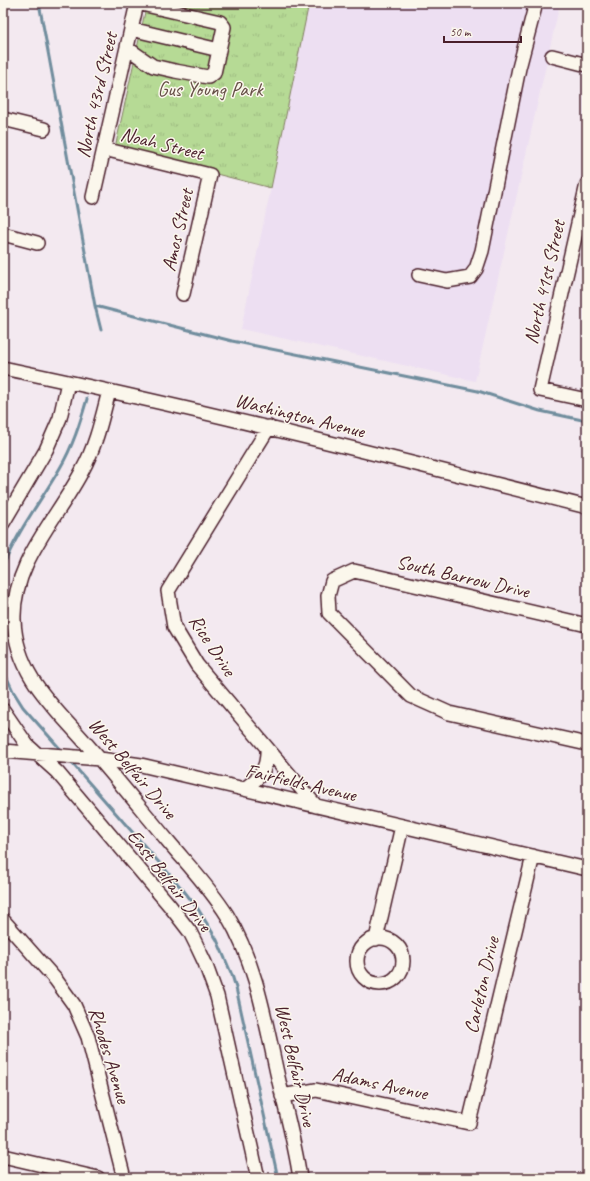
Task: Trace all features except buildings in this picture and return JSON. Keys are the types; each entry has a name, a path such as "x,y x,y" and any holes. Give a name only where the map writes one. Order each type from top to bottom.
{"street":[{"path":"127,48 153,66 208,77 214,73 224,27 220,22 137,3"},
{"name":"North 43rd Street","path":"93,197 137,3"},
{"path":"419,275 447,281 470,277 476,269 482,251 518,68 536,3"},
{"path":"131,29 219,50"},
{"path":"552,56 587,65"},
{"path":"3,119 44,129"},
{"name":"Noah Street","path":"104,149 210,175"},
{"name":"Amos Street","path":"183,294 210,175"},
{"name":"North 41st Street","path":"587,184 540,390 587,400"},
{"path":"3,234 37,243"},
{"name":"Washington Avenue","path":"3,368 269,427 587,507"},
{"path":"3,522 38,465 51,439 60,418 68,382"},
{"name":"West Belfair Drive","path":"109,391 98,434 82,472 36,545 24,570 16,600 14,620 19,652 25,667 38,689 94,758 206,886 234,927 245,952 258,990 300,1178"},
{"name":"Rice Drive","path":"269,427 168,591 174,627 197,665 316,806"},
{"name":"South Barrow Drive","path":"587,625 354,571 332,581 328,596 329,613 411,696 449,713 587,744"},
{"name":"East Belfair Drive","path":"3,710 27,745 56,772 170,906 190,932 206,963 217,996 258,1178"},
{"path":"244,789 256,781 261,775 268,757 267,748"},
{"name":"Fairfields Avenue","path":"3,752 94,758 141,765 587,868"},
{"path":"376,939 402,826"},
{"name":"Carleton Drive","path":"469,1124 533,856"},
{"name":"Rhodes Avenue","path":"3,920 56,980 74,1005 88,1037 124,1178"},
{"name":"Adams Avenue","path":"282,1096 316,1090 469,1124"},
{"path":"3,1156 98,1178"}],"shaded area":[{"path":"309,3 560,3 475,381 241,329"}],"green space":[{"name":"Gus Young Park","path":"147,3 309,3 271,188 115,148"}],"waterway":[{"path":"39,3 95,306 101,330"},
{"path":"95,306 232,341 478,391 540,411 587,421"},
{"path":"3,567 15,541 65,460 76,434 87,399"},
{"path":"3,669 13,691 23,707 63,752"},
{"path":"70,761 184,891 198,909 217,940 236,988 278,1178"}]}
